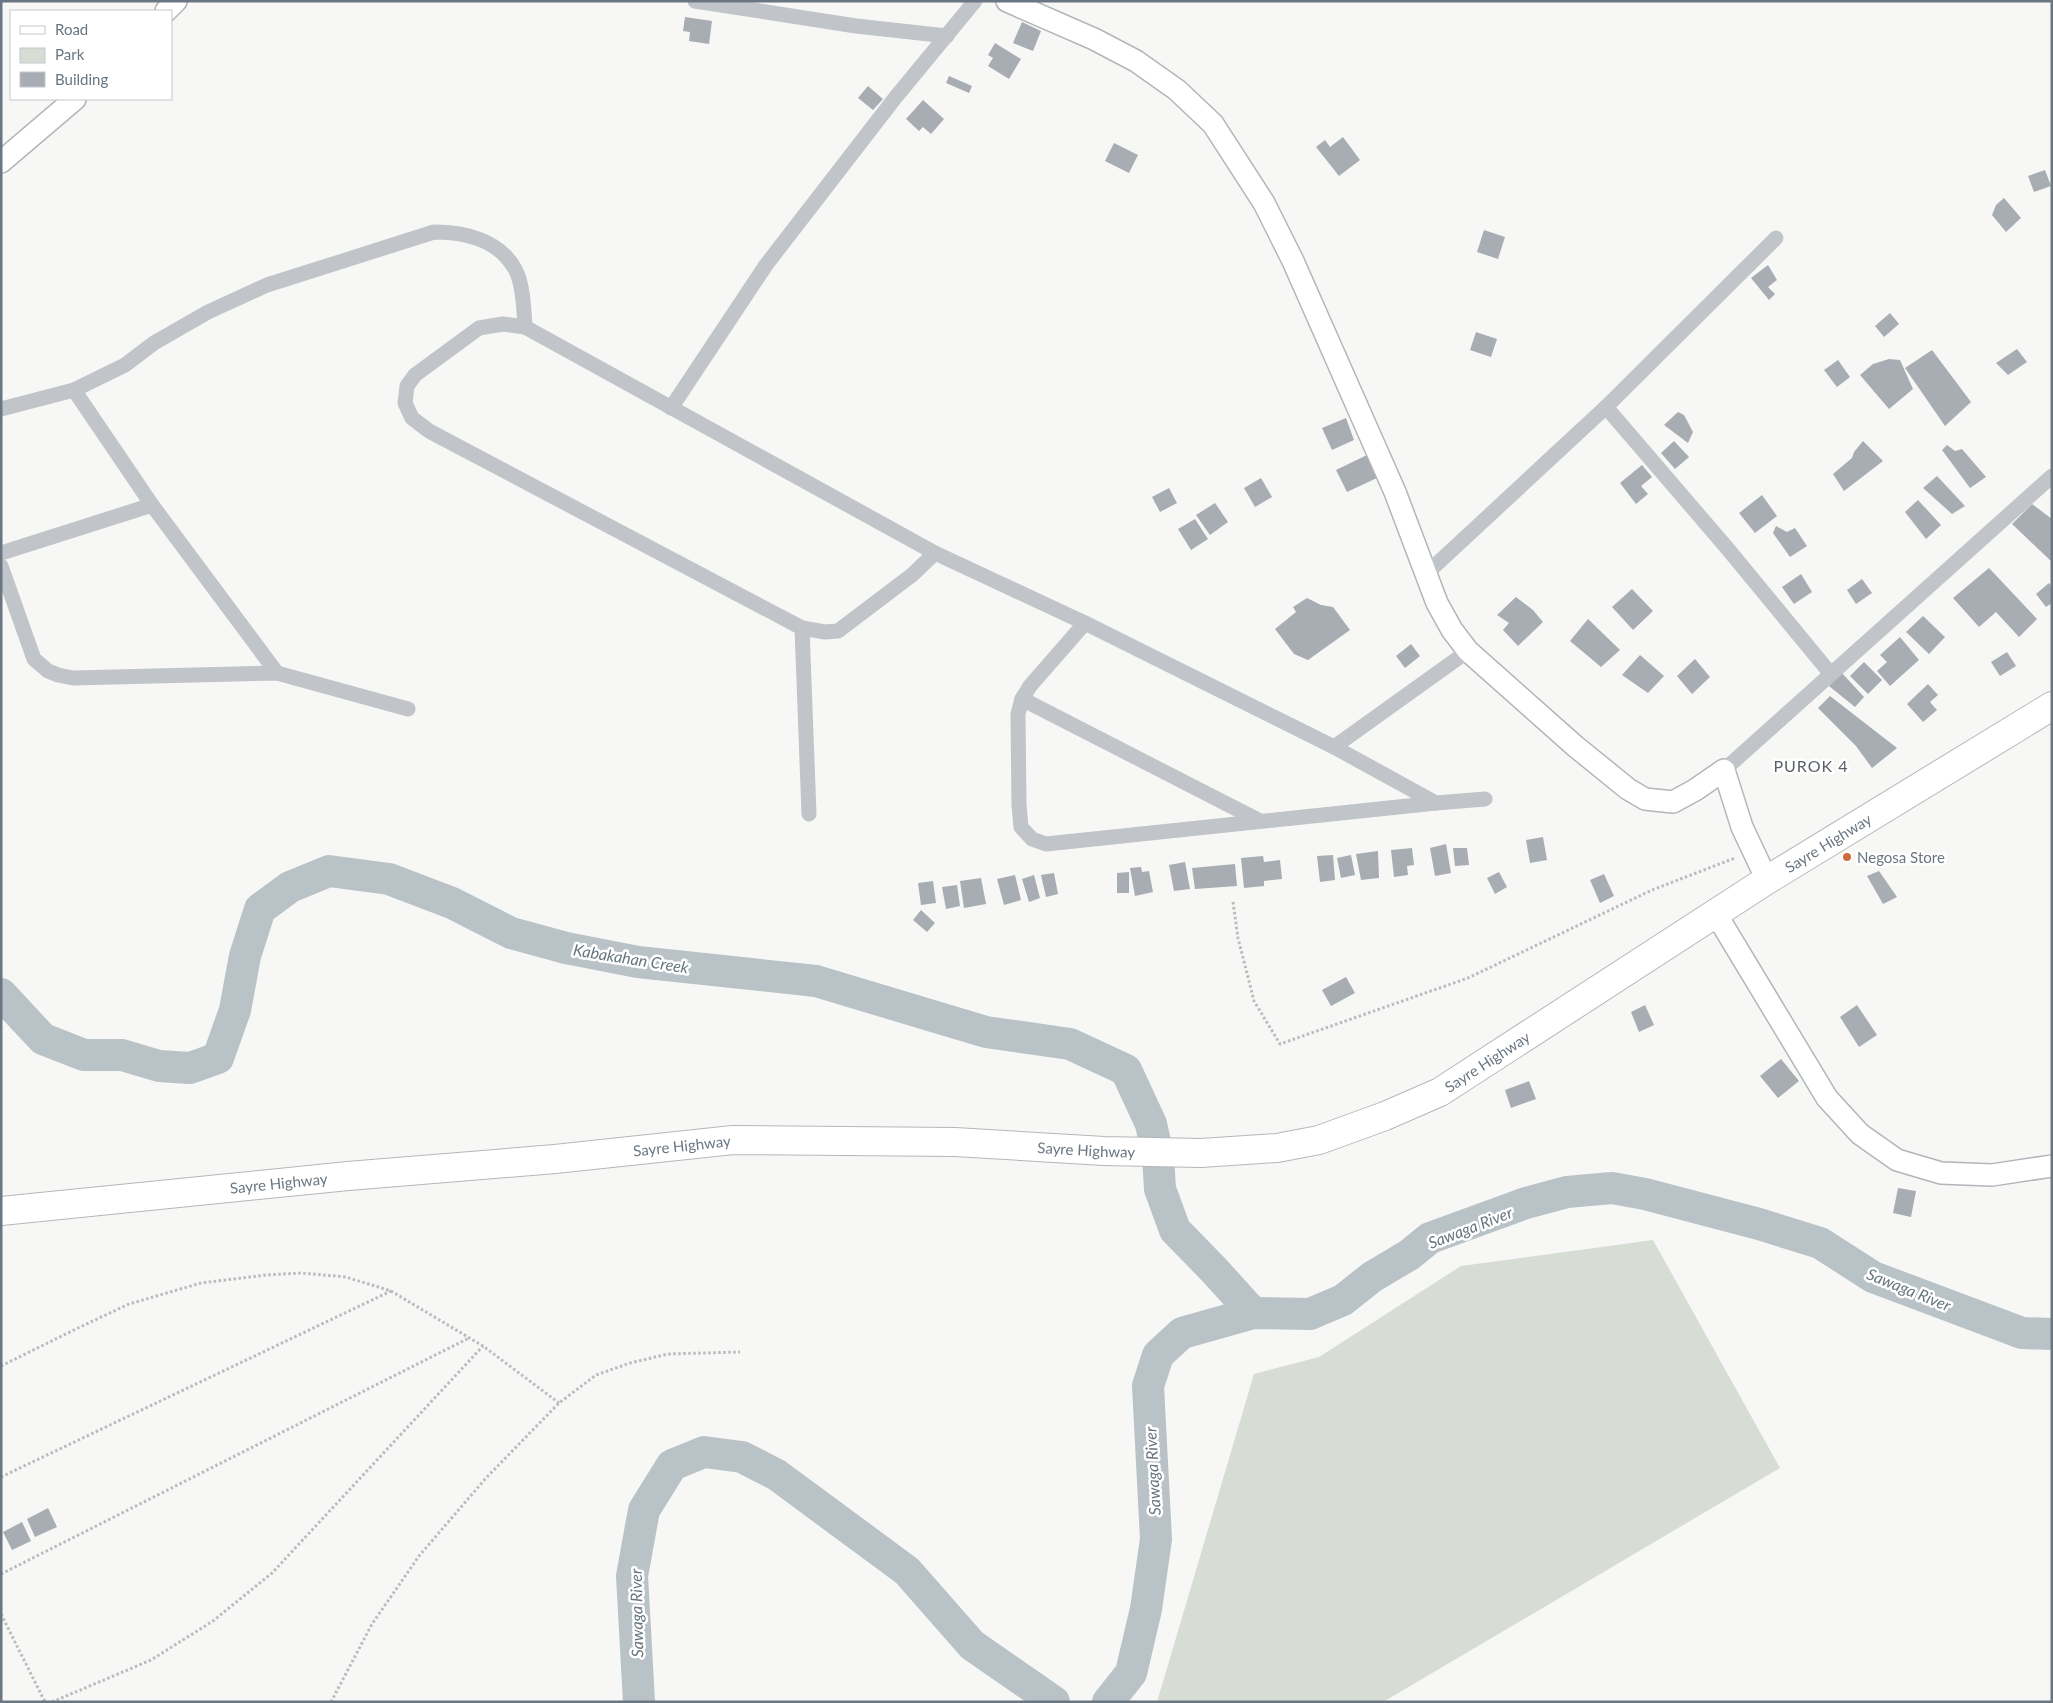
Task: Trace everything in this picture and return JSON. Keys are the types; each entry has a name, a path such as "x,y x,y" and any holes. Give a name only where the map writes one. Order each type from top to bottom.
{"highway":[{"name":"Sayre Highway","path":"1,1211 348,1176 555,1159 733,1140 954,1142 1104,1151 1201,1153 1277,1148 1319,1140 1385,1116 1440,1092 1767,880 2052,706"}],"street":[{"path":"167,10 176,1"},
{"path":"695,1 856,26 947,36"},
{"path":"671,408 766,265 896,98 975,1"},
{"path":"1007,1 1094,39 1136,61 1177,90 1213,124 1264,204 1294,261 1395,492 1437,604 1452,630 1468,651 1575,746 1628,789 1645,799 1673,802 1695,790 1724,770 2052,476"},
{"path":"1,162 74,100"},
{"path":"1,409 74,390 125,365 154,343 208,312 267,285 434,232 454,232 473,236 500,251 516,270 522,294 525,327"},
{"path":"1426,574 1606,407 1776,238"},
{"path":"935,553 912,575 838,631 824,632 802,628 429,431 412,418 405,404 407,386 415,375 479,328 503,324 525,327 935,553 1085,623 1334,747 1436,803"},
{"path":"74,390 152,505 277,673"},
{"path":"1606,407 1727,548 1830,673"},
{"path":"1,553 152,505"},
{"path":"1,566 34,659 58,675 73,678 277,673 408,709"},
{"path":"1085,623 1030,686 1022,699 1018,714 1021,827 1032,839 1046,844 1485,799"},
{"path":"802,628 809,814"},
{"path":"1334,747 1468,651"},
{"path":"1022,699 1260,822"},
{"path":"1724,770 1733,801 1752,852 1767,880"},
{"path":"1716,914 1827,1098 1860,1134 1897,1160 1940,1173 1992,1175 2052,1166"}],"path":[{"path":"1233,902 1238,938 1254,1001 1280,1044 1468,978 1652,890 1752,852"},
{"path":"1,1366 129,1304 201,1283 266,1275 302,1273 346,1277 391,1291 483,1346 559,1403"},
{"path":"1,1477 391,1291"},
{"path":"1,1574 470,1338"},
{"path":"52,1702 151,1660 213,1621 272,1573 483,1346"},
{"path":"331,1702 372,1624 419,1556 486,1478 559,1403 596,1375 630,1363 668,1354 740,1352"},
{"path":"1,1614 45,1702"}],"green space":[{"path":"1653,1240 1780,1468 1383,1702 1157,1702 1254,1374 1319,1357 1461,1266"}],"building":[{"path":"685,17 712,21 709,44 689,41 690,32 683,31"},
{"path":"1022,22 1041,31 1033,51 1013,43"},
{"path":"995,43 1021,59 1009,79 988,66 993,58 988,55"},
{"path":"949,76 972,86 969,93 946,83"},
{"path":"868,86 883,99 873,110 858,98"},
{"path":"923,100 944,119 931,134 923,127 919,131 906,119"},
{"path":"1343,137 1360,160 1339,176 1316,147 1325,140 1330,147"},
{"path":"1114,143 1138,155 1129,173 1105,161"},
{"path":"2045,170 2051,186 2034,192 2028,176"},
{"path":"2004,198 2021,218 2006,232 1992,215 1996,205"},
{"path":"1484,230 1505,237 1498,259 1477,252"},
{"path":"1768,265 1777,280 1768,287 1775,294 1769,300 1751,278"},
{"path":"1890,313 1899,324 1884,337 1875,326"},
{"path":"1476,332 1497,339 1491,357 1470,350"},
{"path":"2017,349 2027,362 2008,375 1996,363"},
{"path":"1932,350 1971,402 1945,426 1905,368"},
{"path":"1889,359 1900,360 1913,389 1889,409 1860,375 1873,364"},
{"path":"1838,360 1850,377 1837,387 1824,370"},
{"path":"1678,412 1684,415 1693,432 1688,443 1664,425"},
{"path":"1346,418 1354,440 1332,450 1322,428"},
{"path":"1674,441 1689,457 1675,469 1661,453"},
{"path":"1863,441 1883,461 1844,491 1833,474 1852,458 1854,452"},
{"path":"1947,445 1955,451 1962,449 1986,477 1970,488 1942,450"},
{"path":"1367,455 1377,478 1347,492 1336,470"},
{"path":"1642,465 1652,477 1641,486 1648,494 1636,504 1620,483"},
{"path":"1937,476 1965,506 1952,514 1923,488"},
{"path":"1261,478 1272,497 1255,507 1244,488"},
{"path":"1169,488 1177,503 1160,512 1152,497"},
{"path":"1762,495 1777,516 1755,533 1739,513"},
{"path":"1918,500 1941,525 1926,539 1905,512"},
{"path":"1215,503 1228,522 1210,535 1196,515"},
{"path":"2032,504 2052,519 2052,562 2012,524"},
{"path":"1195,519 1208,539 1191,550 1178,529"},
{"path":"1776,526 1787,532 1795,528 1807,546 1790,557 1773,533"},
{"path":"1989,568 2037,619 2019,637 1996,612 1979,627 1953,598"},
{"path":"1801,574 1812,592 1794,604 1782,587"},
{"path":"1862,579 1872,593 1856,604 1847,590"},
{"path":"2049,583 2052,587 2052,603 2046,607 2036,594"},
{"path":"1632,589 1653,611 1633,630 1612,607"},
{"path":"1516,597 1533,610 1543,622 1518,646 1503,630 1509,623 1497,615"},
{"path":"1307,598 1321,605 1333,607 1350,630 1308,660 1294,654 1275,629 1296,612 1293,607"},
{"path":"1923,616 1945,637 1929,654 1906,632"},
{"path":"1588,619 1620,650 1601,667 1570,641"},
{"path":"1900,637 1919,660 1890,686 1877,671 1887,662 1880,655"},
{"path":"1411,644 1420,656 1405,668 1396,656"},
{"path":"2007,652 2016,666 2000,676 1991,662"},
{"path":"1640,655 1664,676 1648,693 1622,675"},
{"path":"1695,659 1710,677 1692,694 1677,676"},
{"path":"1864,662 1882,680 1868,694 1850,676"},
{"path":"1841,672 1864,697 1855,707 1829,686"},
{"path":"1928,684 1938,695 1930,702 1937,710 1923,722 1907,704"},
{"path":"1830,696 1897,748 1872,768 1856,746 1818,708"},
{"path":"1543,837 1547,860 1530,863 1526,840"},
{"path":"1446,844 1451,873 1435,876 1430,848"},
{"path":"1412,848 1414,865 1407,866 1408,875 1394,877 1391,850"},
{"path":"1453,848 1467,848 1469,865 1455,866"},
{"path":"1378,851 1379,878 1361,880 1356,854"},
{"path":"1333,855 1335,880 1320,882 1317,856"},
{"path":"1351,855 1355,875 1341,878 1337,858"},
{"path":"1263,856 1264,862 1280,860 1282,879 1264,881 1264,886 1244,888 1241,858"},
{"path":"1185,862 1190,889 1174,891 1169,865"},
{"path":"1235,864 1237,886 1195,889 1192,868"},
{"path":"1141,867 1142,872 1149,871 1153,892 1135,896 1130,868"},
{"path":"1879,871 1897,897 1883,904 1867,876"},
{"path":"1129,872 1129,893 1117,893 1117,873"},
{"path":"1499,872 1507,887 1495,894 1487,878"},
{"path":"1054,873 1058,894 1046,897 1041,875"},
{"path":"1604,874 1614,896 1600,903 1590,880"},
{"path":"1015,875 1021,900 1004,905 997,879"},
{"path":"1034,875 1040,898 1029,902 1022,879"},
{"path":"981,878 986,904 964,908 960,881"},
{"path":"933,881 936,903 921,905 918,883"},
{"path":"957,885 960,906 946,909 942,887"},
{"path":"921,910 935,923 927,932 913,920"},
{"path":"1346,977 1355,993 1331,1006 1322,990"},
{"path":"1645,1005 1654,1025 1639,1032 1631,1012"},
{"path":"1857,1005 1877,1035 1859,1047 1840,1017"},
{"path":"1781,1059 1799,1081 1778,1098 1760,1076"},
{"path":"1529,1081 1536,1099 1511,1108 1505,1090"},
{"path":"1898,1188 1916,1191 1911,1217 1893,1213"},
{"path":"48,1508 57,1527 35,1537 27,1519"},
{"path":"22,1522 31,1541 12,1550 3,1532"}],"waterway":[{"name":"Kabakahan Creek","path":"1,994 43,1039 84,1055 122,1055 159,1066 190,1068 218,1058 235,1010 245,956 260,909 290,887 329,871 389,879 452,903 511,933 566,948 638,962 816,981 986,1032 1070,1044 1126,1070 1151,1124 1158,1156 1160,1189 1175,1230 1253,1313"},
{"name":"Sawaga River","path":"1108,1702 1131,1673 1146,1609 1156,1539 1148,1386 1158,1355 1182,1333 1253,1313 1310,1314 1343,1300 1372,1277 1409,1255 1430,1238 1526,1203 1567,1192 1612,1188 1645,1194 1759,1224 1820,1243 1873,1277 2022,1333 2052,1334"},
{"name":"Sawaga River","path":"639,1702 632,1576 644,1510 672,1465 704,1452 742,1457 777,1475 907,1571 972,1645 1054,1702"}],"place":[{"name":"Negosa Store","path":"1847,857"}],"district":[{"name":"PUROK 4","path":"1811,765"}]}
